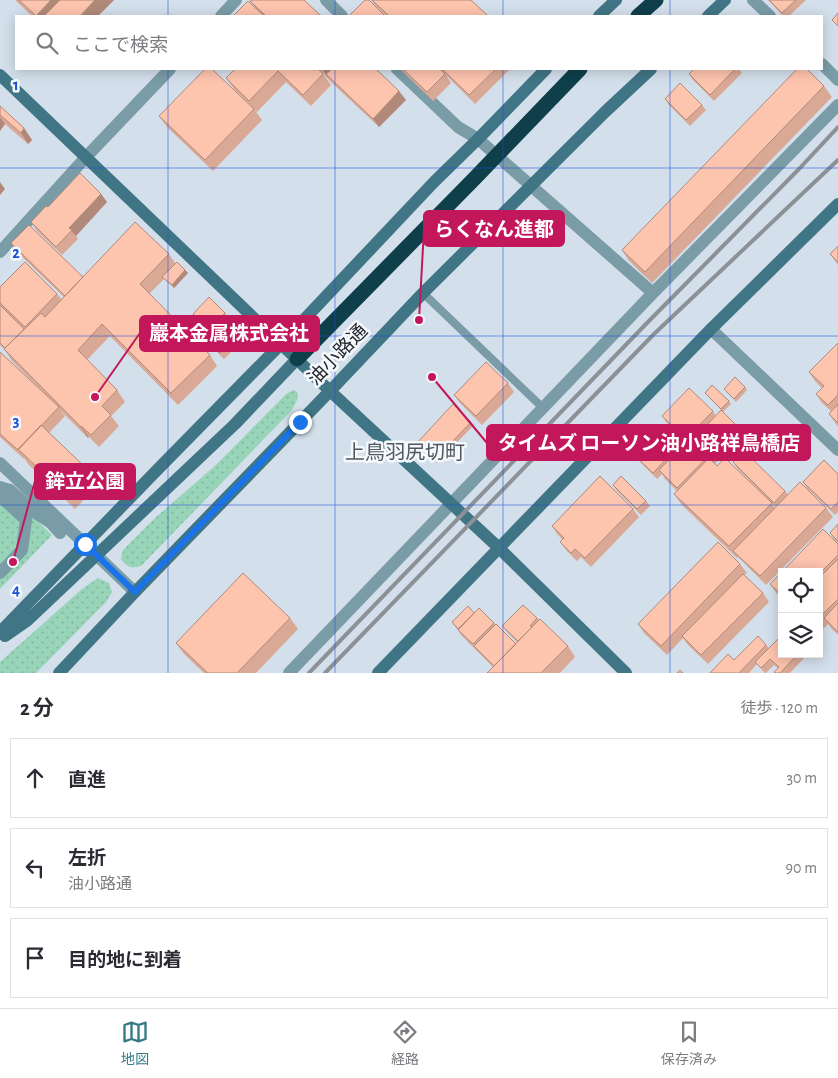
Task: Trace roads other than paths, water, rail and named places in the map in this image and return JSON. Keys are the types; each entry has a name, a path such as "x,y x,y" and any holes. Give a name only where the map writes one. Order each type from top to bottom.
{"highway":[{"path":"639,15 656,0"},
{"path":"297,359 579,70"}],"street":[{"path":"222,15 236,0"},
{"path":"326,0 341,15"},
{"path":"600,15 616,0"},
{"path":"753,0 769,15"},
{"path":"709,15 722,1"},
{"path":"823,65 838,80"},
{"path":"0,252 86,157 169,70"},
{"path":"398,70 458,127 478,139 653,293"},
{"path":"0,632 281,344 434,182 545,70"},
{"name":"油小路通","path":"59,673 423,293 605,112 650,70"},
{"path":"0,76 330,391 499,548 626,673"},
{"path":"289,673 653,293 838,105"},
{"path":"378,673 712,329 838,204"},
{"path":"712,329 838,450"},
{"path":"0,640 28,620 235,424 297,359"},
{"path":"0,463 135,592"},
{"path":"0,487 10,490 34,512 51,523 60,533"},
{"path":"0,496 26,520 22,550 0,573"}],"lane":[{"path":"423,293 543,408"}],"railway":[{"path":"309,673 838,127"},
{"path":"325,673 654,334 838,160"}],"place":[{"name":"らくなん進都","path":"419,320"},
{"name":"タイムズ ローソン油小路祥鳥橋店","path":"432,377"},
{"name":"巖本金属株式会社","path":"95,397"},
{"name":"鉾立公園","path":"13,562"}],"district":[{"name":"上鳥羽尻切町","path":"405,453"}]}
